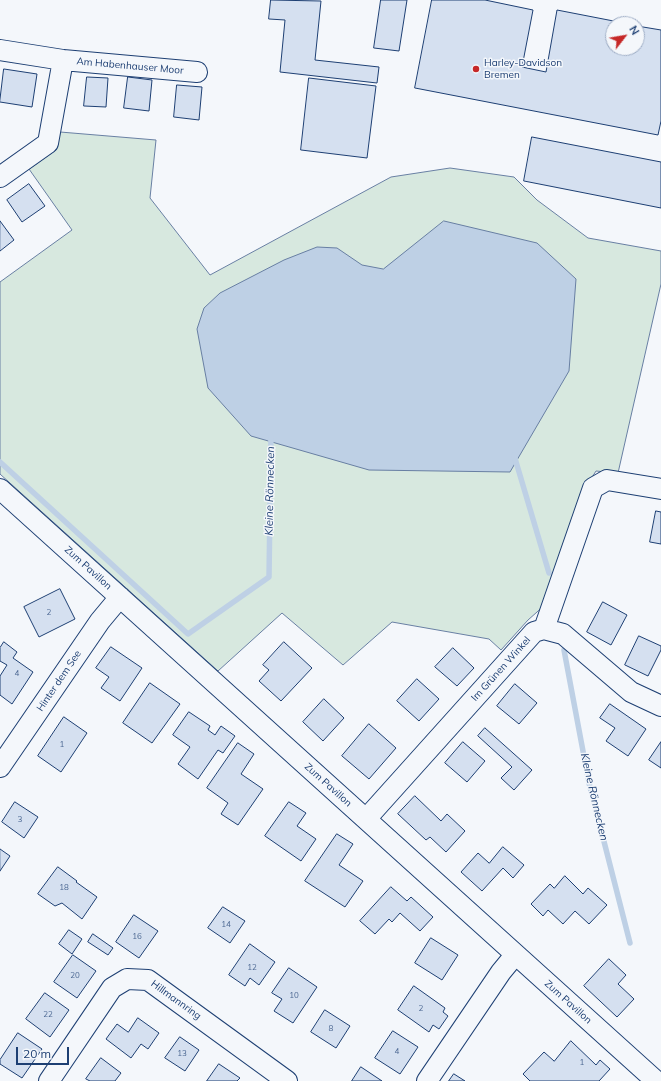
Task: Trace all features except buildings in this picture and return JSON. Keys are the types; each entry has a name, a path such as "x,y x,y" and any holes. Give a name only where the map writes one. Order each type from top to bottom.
{"street":[{"name":"Am Habenhauser Moor","path":"0,50 63,60 197,72"},
{"name":"Am Habenhauser Moor","path":"0,177 48,143 63,60"},
{"path":"661,489 607,480 593,488 544,630 563,634 631,692 661,706"},
{"name":"Zum Pavillon","path":"0,489 656,1081"},
{"name":"Hinter dem See","path":"0,767 100,621 120,597"},
{"name":"Im Grünen Winkel","path":"366,819 534,632 544,630"},
{"path":"427,1081 501,972 515,955"},
{"name":"Hillmannring","path":"49,1081 112,988 127,979 148,980 287,1081"}],"shaded area":[{"path":"60,132 156,140 150,198 210,275 391,177 450,168 514,177 537,200 588,238 661,251 661,284 618,473 596,471 580,496 546,604 528,620 501,650 489,639 392,622 343,665 282,613 218,671 0,474 0,282 72,230 29,169 56,150"}],"water":[{"path":"444,221 537,243 576,279 569,371 510,472 369,470 251,436 208,388 197,329 204,308 220,293 284,260 317,247 337,248 362,265 383,269"}],"waterway":[{"name":"Kleine Rönnecken","path":"0,462 188,634 269,577 271,436"},
{"name":"Kleine Rönnecken","path":"514,455 549,573"},
{"name":"Kleine Rönnecken","path":"564,650 589,783 630,943"}],"place":[{"name":"Harley-Davidson Bremen","path":"476,69"}]}
